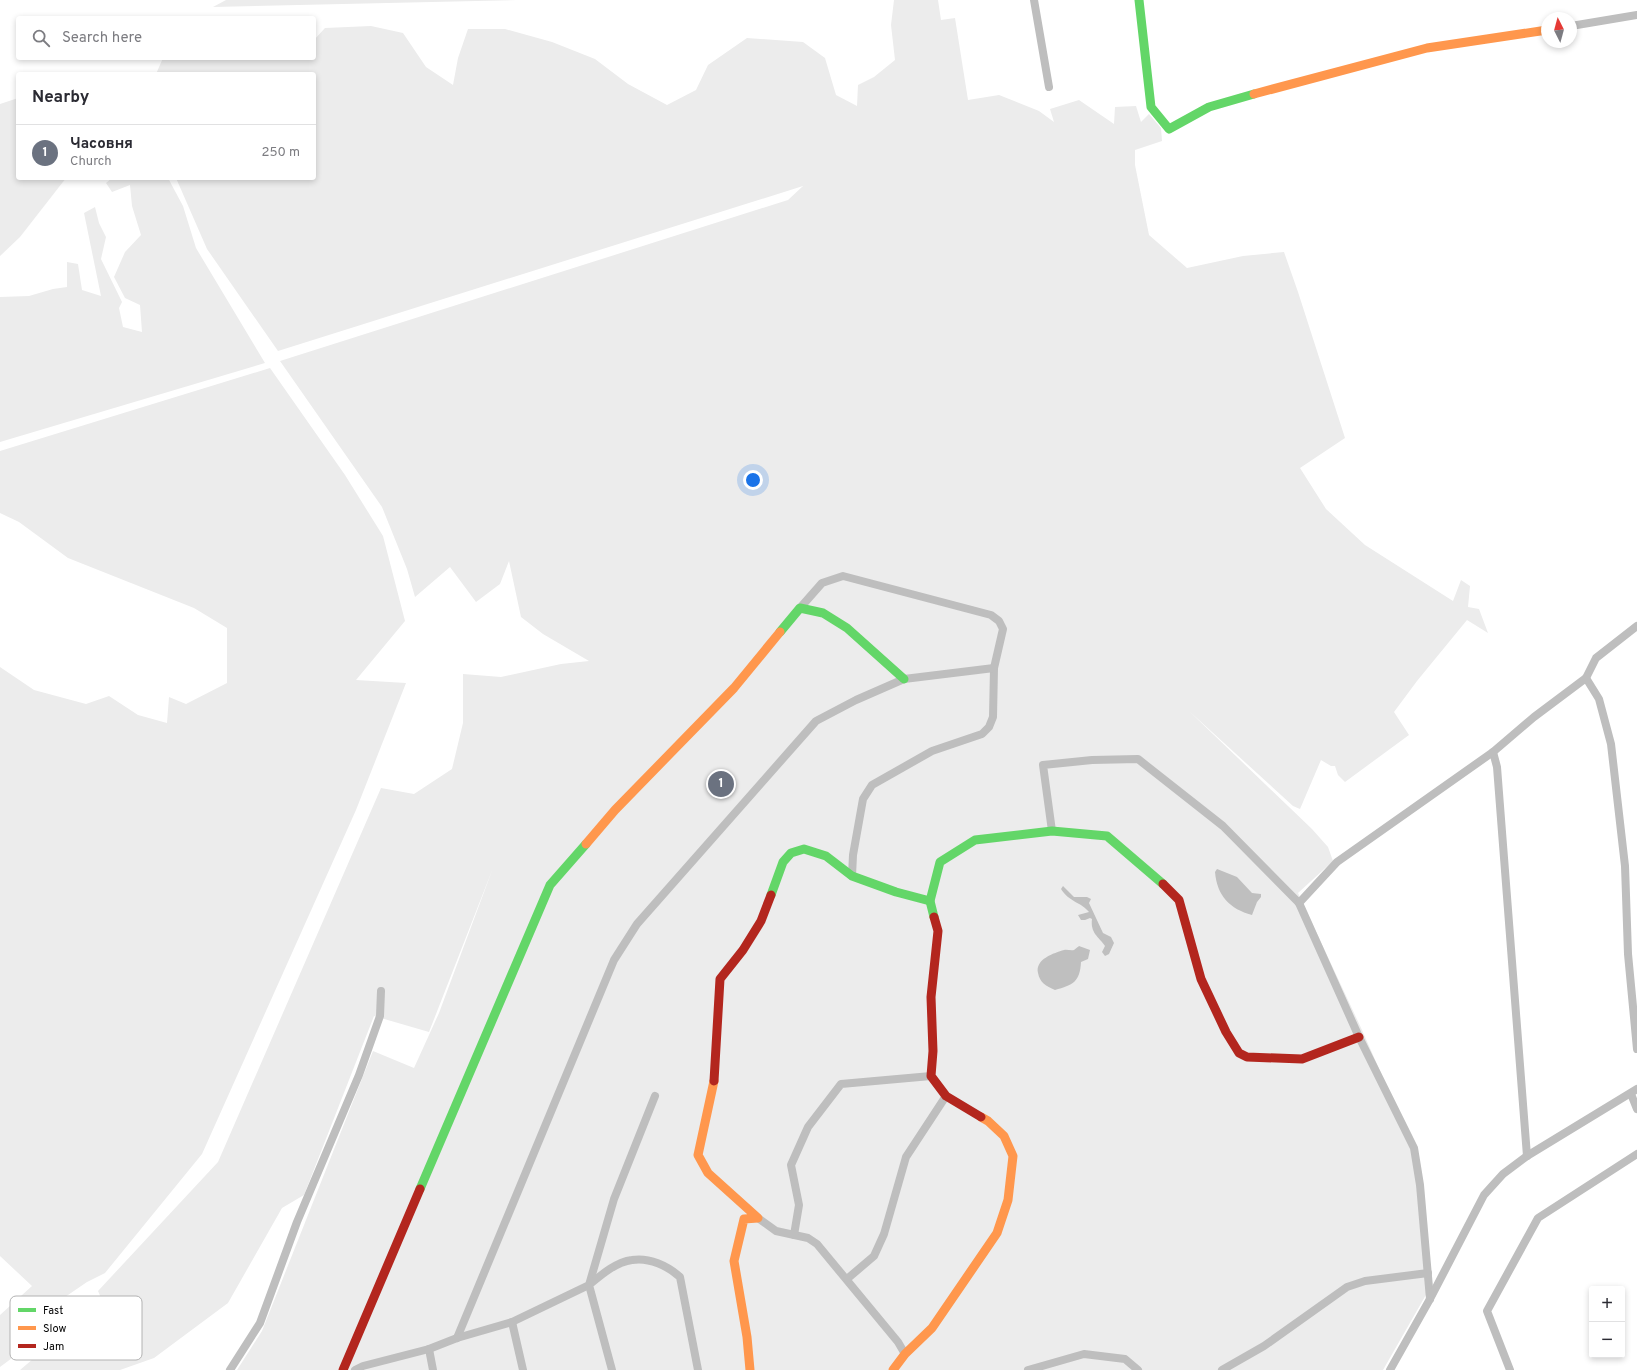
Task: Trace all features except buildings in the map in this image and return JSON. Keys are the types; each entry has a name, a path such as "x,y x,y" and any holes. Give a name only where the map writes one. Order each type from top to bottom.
{"street":[{"path":"1034,0 1049,87"},
{"path":"1139,0 1152,107 1169,129 1209,107 1348,68 1427,48 1541,31"},
{"path":"1577,25 1637,15"},
{"path":"343,1370 550,885 614,810 734,688 822,583 843,576 991,615 999,621 1003,629 994,668 993,717 989,727 982,734 932,751 872,784 863,799 853,855 852,876"},
{"path":"800,608 823,613 847,628 904,679"},
{"path":"1299,903 1337,862 1493,752 1534,717 1586,678 1596,658 1637,626"},
{"path":"457,1338 614,960 637,924 816,721 856,700 904,679 994,668"},
{"path":"1586,678 1599,699 1611,744 1625,866 1628,954 1637,1049"},
{"path":"1493,752 1498,774 1527,1156"},
{"path":"1052,831 1043,765 1092,760 1138,759 1223,826 1299,903 1359,1038 1414,1148 1420,1185 1430,1299"},
{"path":"893,1370 905,1354 932,1328 997,1232 1008,1200 1013,1156 1004,1136 988,1121 946,1096 931,1076 933,1051 931,997 938,931 930,901 940,862 975,840 1052,831 1107,836 1167,887 1179,900 1201,979 1226,1032 1239,1053 1247,1057 1302,1059 1359,1038"},
{"path":"905,1354 898,1342 817,1244 808,1238 776,1231 758,1218 708,1173 698,1155 715,1078 720,979 743,950 761,921 783,862 791,853 804,849 826,856 852,876 896,892 930,901"},
{"path":"230,1370 260,1323 297,1222 359,1076 380,1016 381,991"},
{"path":"794,1235 799,1205 792,1165 808,1127 841,1084 931,1076"},
{"path":"1390,1370 1430,1299 1484,1195 1503,1174 1527,1156 1634,1091 1637,1109"},
{"path":"612,1370 589,1285 614,1199 655,1096"},
{"path":"847,1280 874,1256 884,1234 906,1157 946,1096"},
{"path":"1510,1370 1487,1312 1538,1218 1637,1154"},
{"path":"750,1370 747,1337 734,1261 744,1219 758,1218"},
{"path":"355,1370 364,1366 429,1349 457,1338 512,1322 589,1285 613,1267 632,1260 654,1261 671,1269 680,1277 698,1370"},
{"path":"1222,1370 1264,1346 1347,1287 1365,1281 1428,1273"},
{"path":"512,1322 523,1370"},
{"path":"429,1349 433,1370"},
{"path":"1028,1370 1084,1354 1125,1359 1138,1370"}],"shaded area":[{"path":"226,0 517,0 213,7"},
{"path":"894,0 938,0 941,20 955,18 968,100 999,95 1039,111 1054,122 1050,109 1079,100 1114,124 1115,107 1136,106 1141,122 1149,114 1161,128 1162,141 1135,150 1135,165 1149,235 1187,268 1243,256 1284,252 1345,438 1300,468 1326,509 1365,545 1453,601 1461,580 1470,586 1468,607 1479,609 1488,633 1467,620 1417,681 1394,712 1409,735 1345,782 1338,775 1335,766 1331,766 1321,760 1300,809 1293,806 1189,711 1312,829 1328,847 1333,861 1298,893 1362,1030 1413,1146 1427,1293 1383,1370 237,1370 262,1331 373,1051 414,1068 439,1013 493,868 429,1032 374,1016 304,1195 282,1208 228,1303 154,1358 120,1370 20,1370 32,1360 142,1360 142,1296 100,1296 98,1291 218,1162 381,788 414,794 452,769 463,723 463,674 501,677 561,664 589,661 543,634 521,617 509,561 500,584 476,602 450,567 415,597 407,569 382,507 280,361 788,200 803,186 278,351 207,249 177,180 316,180 316,72 157,72 162,60 316,60 316,38 325,28 371,26 403,33 426,67 453,85 458,58 468,29 505,29 552,42 595,59 628,84 667,105 696,90 708,65 747,38 803,42 825,58 836,95 857,106 858,85 874,77 895,60 891,25"},
{"path":"16,99 16,180 64,180 20,237 0,256 0,104"},
{"path":"110,180 169,180 183,206 196,248 265,363 0,442 0,297 29,296 53,289 67,287 67,262 78,264 82,290 101,296 84,213 95,207 99,223 106,237 101,259 122,302 119,308 123,327 142,332 140,305 125,298 114,277 125,252 141,235 132,206 130,185 112,192 106,183"},
{"path":"270,368 345,475 383,536 405,621 356,680 406,683 356,810 202,1154 105,1273 87,1282 67,1296 21,1296 32,1286 0,1256 0,667 34,690 86,704 109,696 138,715 167,723 169,697 186,704 227,683 227,628 194,608 68,558 19,522 0,513 0,451"},
{"path":"1217,869 1237,877 1252,893 1261,894 1252,915 1231,905 1222,895 1216,880 1215,872"},
{"path":"1063,886 1074,897 1087,897 1091,899 1089,903 1103,933 1111,937 1114,943 1109,954 1105,956 1102,952 1105,946 1092,928 1092,919 1081,920 1078,915 1089,912 1064,893 1061,889"},
{"path":"1079,946 1090,950 1088,959 1081,962 1079,974 1074,982 1055,990 1044,984 1038,973 1039,964 1042,960 1055,953 1065,950 1074,950"},
{"path":"10,1306 10,1360 0,1367 0,1315"}],"traffic: fast":[{"path":"1139,0 1151,107 1169,129 1209,107 1254,94"},
{"path":"780,632 800,608 823,613 847,628 904,679"},
{"path":"934,917 930,901 940,862 975,840 1052,831 1107,836 1163,884"},
{"path":"420,1189 550,885 586,844"},
{"path":"771,895 783,862 791,853 804,849 826,856 852,876 896,892 930,901"}],"traffic: slow":[{"path":"1254,94 1427,48 1541,31"},
{"path":"586,844 615,810 734,688 780,632"},
{"path":"714,1081 698,1155 708,1173 758,1218 744,1219 734,1261 747,1337 750,1370"},
{"path":"893,1370 905,1354 932,1328 997,1233 1008,1200 1013,1156 1004,1136 988,1121 981,1117"}],"traffic: jam":[{"path":"1163,884 1179,900 1201,979 1226,1032 1239,1053 1247,1057 1302,1059 1359,1037"},
{"path":"714,1081 720,979 743,950 761,921 771,895"},
{"path":"934,917 938,931 931,997 933,1051 931,1076 946,1096 981,1117"},
{"path":"343,1370 420,1189"}],"place":[{"name":"Часовня","path":"721,784"}]}
